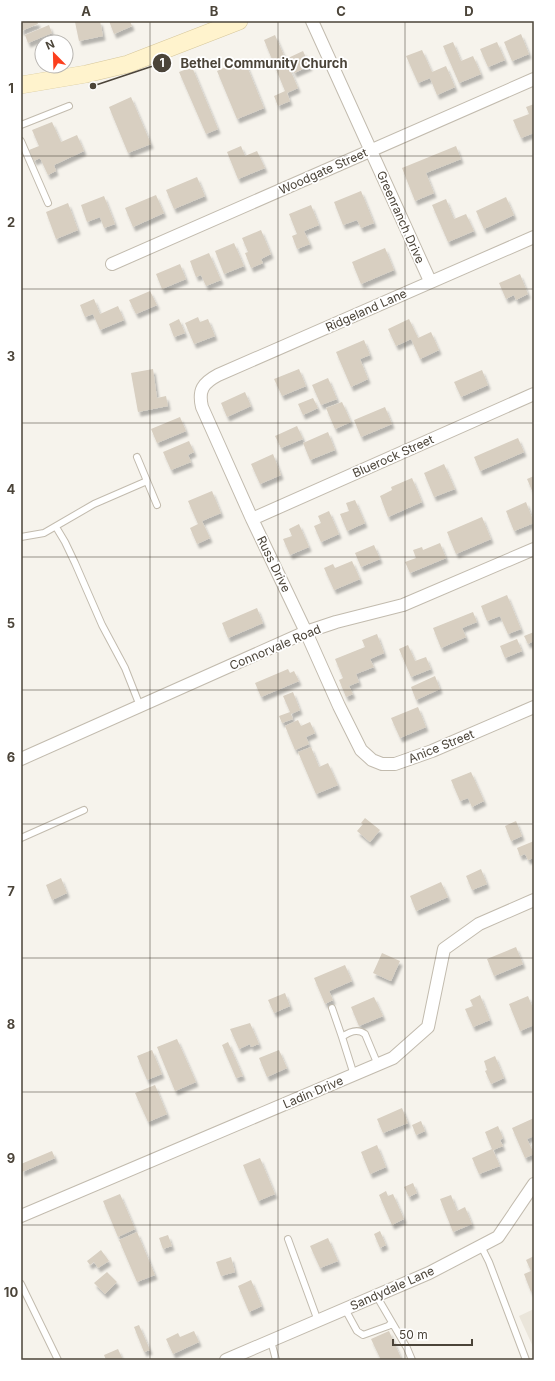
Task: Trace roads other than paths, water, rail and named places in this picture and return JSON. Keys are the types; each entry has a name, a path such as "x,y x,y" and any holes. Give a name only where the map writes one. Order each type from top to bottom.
{"main road":[{"path":"21,85 86,74 128,64 239,21"}],"street":[{"name":"Greenranch Drive","path":"312,21 430,281"},
{"name":"Woodgate Street","path":"112,264 534,79"},
{"name":"Ridgeland Lane","path":"202,389 208,380 218,375 534,236"},
{"name":"Russ Drive","path":"202,389 200,398 202,407 252,519 355,738"},
{"name":"Bluerock Street","path":"252,519 534,394"},
{"name":"Connorvale Road","path":"21,759 306,632 336,622 403,605 534,549"},
{"name":"Anice Street","path":"355,738 361,750 372,760 382,764 395,764 432,751 534,707"},
{"name":"Ladin Drive","path":"21,1216 393,1058 428,1027 444,950 479,924 534,900"},
{"name":"Sandydale Lane","path":"226,1360 429,1273 498,1238 534,1184"}],"lane":[{"path":"21,125 69,106"},
{"path":"21,141 48,204"},
{"path":"137,457 157,505"},
{"path":"21,538 44,533 56,528 94,504 147,481"},
{"path":"56,528 65,542 102,625 125,668 140,706"},
{"path":"21,838 84,810"},
{"path":"332,1008 354,1075"},
{"path":"342,1037 351,1031 362,1031 365,1034 378,1065"},
{"path":"288,1239 318,1320"},
{"path":"481,1246 492,1270 526,1360"},
{"path":"21,1284 58,1360"},
{"path":"376,1296 412,1360"},
{"path":"345,1309 357,1331 363,1335 392,1323"},
{"path":"270,1341 276,1360"}],"place":[{"name":"Bethel Community Church","path":"93,86"}]}
